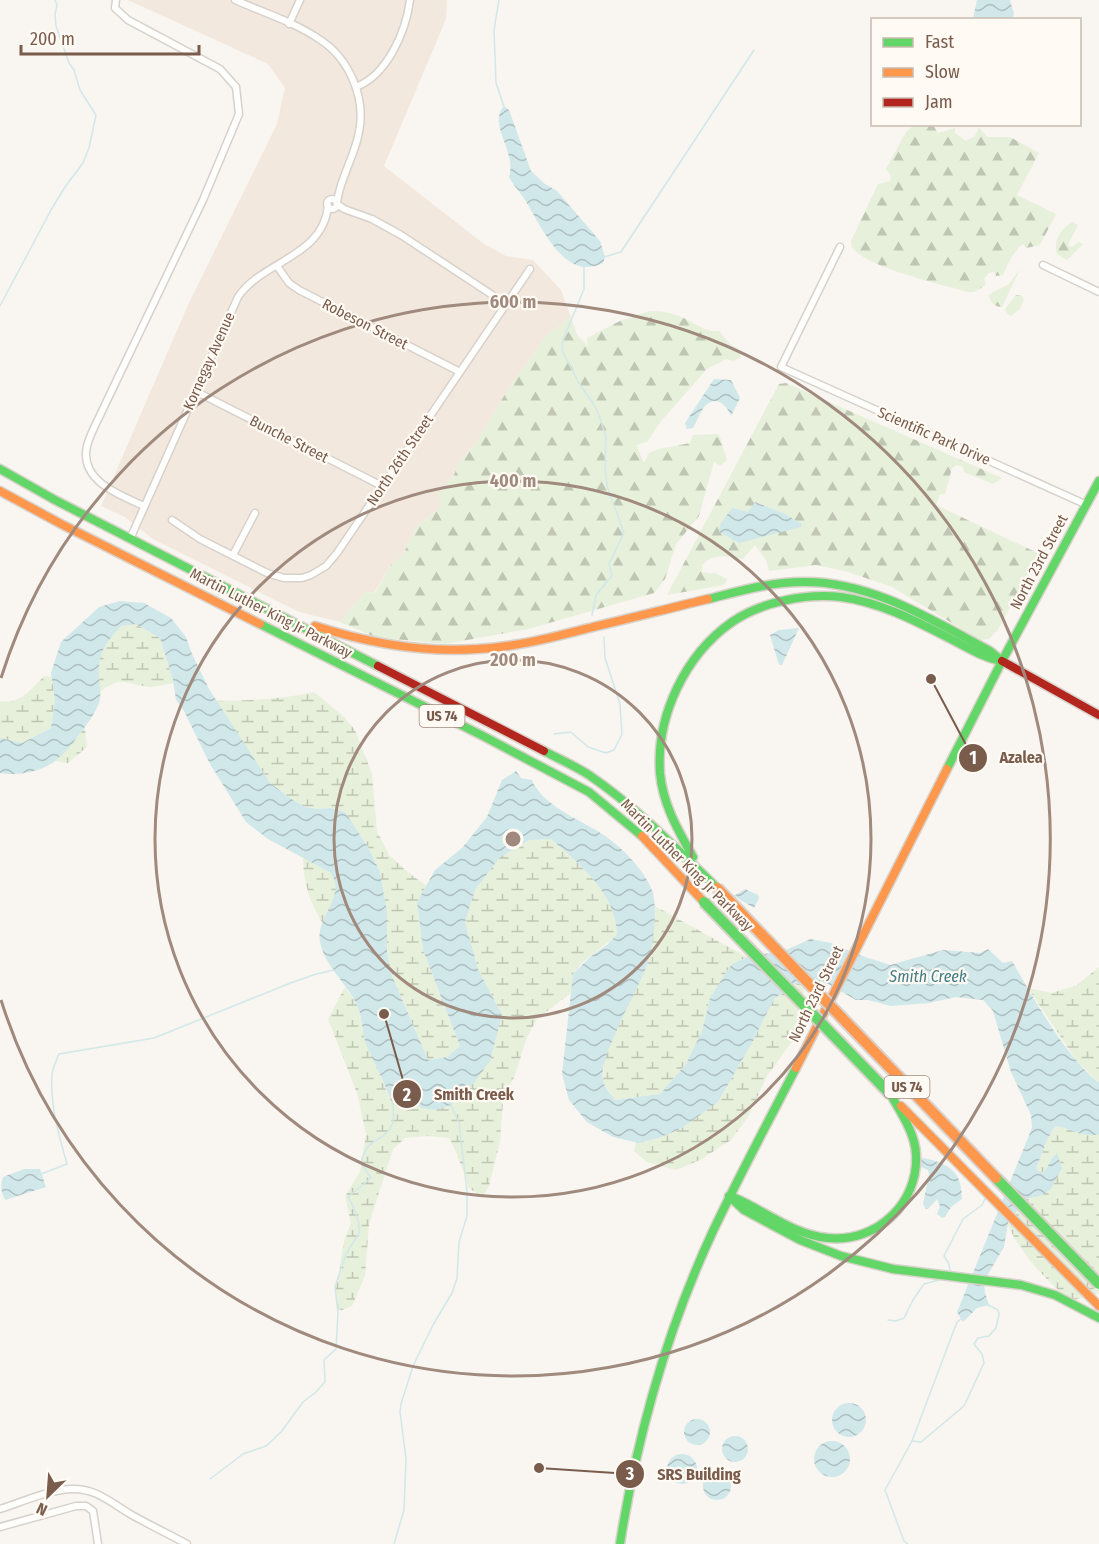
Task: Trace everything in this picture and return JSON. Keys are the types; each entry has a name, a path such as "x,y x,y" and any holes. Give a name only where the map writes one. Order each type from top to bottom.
{"main road":[{"name":"Martin Luther King Jr Parkway","path":"0,469 130,539 586,773 614,791 637,810 717,888 1099,1284"},
{"name":"North 23rd Street","path":"620,1544 636,1460 656,1381 684,1300 729,1196 1002,661 1099,481"},
{"name":"Martin Luther King Jr Parkway","path":"0,491 589,792 638,832 891,1095 1099,1306"},
{"path":"276,612 339,635 380,645 422,650 472,651 530,643 765,585 816,582 861,590 883,598 990,651 1002,661 1099,715"},
{"path":"717,888 687,850 671,820 662,786 660,747 667,710 677,684 699,651 728,625 776,601 794,597 836,596 859,600 900,614 987,658 1002,661"},
{"path":"729,1196 794,1227 827,1238 854,1238 876,1229 898,1211 912,1186 916,1169 914,1140 891,1095"},
{"path":"729,1196 744,1210 827,1251 877,1267 1006,1282 1044,1291 1072,1302 1099,1318"}],"street":[{"path":"116,0 115,8 128,20 220,69 236,87 239,114 202,200 87,447 91,475 108,489 144,506"},
{"path":"235,0 318,38 330,47 347,68 356,87 372,79 385,66 403,28 411,0"},
{"path":"290,24 300,0"},
{"name":"Kornegay Avenue","path":"130,539 230,311 241,293 255,279 309,244 332,206 357,142 360,128 360,108 356,87"},
{"path":"332,206 372,219 401,234 506,304"},
{"name":"Scientific Park Drive","path":"840,247 781,367 1087,505"},
{"path":"1043,265 1099,292"},
{"name":"Robeson Street","path":"277,266 289,283 299,290 460,372"},
{"name":"North 26th Street","path":"233,555 276,577 293,578 311,575 332,560 530,269"},
{"name":"Bunche Street","path":"195,391 382,486"},
{"path":"172,520 200,539 233,555 255,513"},
{"path":"0,1509 50,1493 70,1489 90,1491 111,1500 127,1512 187,1544"},
{"path":"0,1527 76,1506 86,1506 93,1512 98,1544"}],"shaded area":[{"path":"128,0 447,0 446,19 384,166 484,244 506,256 533,260 561,290 571,317 548,334 508,389 477,442 460,461 453,477 440,494 440,508 416,527 403,555 390,566 374,593 365,592 340,622 299,612 153,539 125,517 101,506 188,305 277,124 285,88 268,64"}],"green space":[{"path":"913,126 934,126 938,133 955,128 955,133 966,141 975,136 979,127 987,137 1010,137 1039,153 1017,195 1056,214 1040,245 1026,248 1023,244 1014,254 1003,275 996,276 994,272 989,273 984,279 986,285 974,292 923,280 889,269 861,256 852,248 851,241 878,184 890,181 891,176 886,169 906,132"},
{"path":"1072,222 1078,225 1068,245 1071,247 1079,242 1083,244 1067,260 1057,254 1056,244 1061,232"},
{"path":"1020,269 1002,307 995,305 988,295 1009,284"},
{"path":"1016,295 1021,295 1024,299 1020,309 1011,316 1005,309"},
{"path":"650,311 672,314 704,328 719,331 730,344 739,349 741,357 734,361 726,359 707,369 662,420 647,442 636,445 644,463 649,453 690,443 693,435 719,434 727,460 720,466 714,462 699,516 676,544 665,579 654,593 528,629 445,644 375,637 340,622 365,592 375,593 390,566 403,555 416,527 440,508 439,494 453,477 460,461 477,442 508,389 548,334 571,317 577,335 588,346 587,338 620,321"},
{"path":"786,383 1002,478 993,484 964,472 963,467 957,465 952,468 945,494 940,494 936,505 1040,554 997,631 989,639 980,640 892,587 848,572 816,565 769,571 766,560 755,545 743,559 716,557 702,565 702,572 717,574 727,579 724,585 667,595 779,384"},
{"path":"125,624 136,624 160,638 174,683 150,687 119,682 100,692 98,662 101,653 113,634"},
{"path":"44,676 52,677 55,700 51,728 22,743 0,738 0,701 7,702 19,698 30,691"},
{"path":"314,692 342,715 355,730 372,774 377,831 389,855 427,886 417,902 423,950 460,1046 447,1057 428,1060 392,976 387,952 387,912 380,872 368,847 345,812 331,808 305,807 270,783 216,701 265,699"},
{"path":"85,728 87,747 68,763 55,761"},
{"path":"551,839 594,880 610,905 617,934 578,967 573,975 572,992 537,1019 527,1037 515,1075 503,1101 500,1142 489,1186 482,1197 469,1188 449,1138 429,1136 405,1138 393,1149 369,1224 365,1276 352,1306 342,1310 338,1309 335,1287 344,1241 351,1223 345,1196 360,1172 366,1134 357,1093 328,1019 345,987 358,1006 365,1039 392,1104 409,1102 422,1108 496,1034 502,1015 478,969 465,922 475,890 500,856 530,840"},
{"path":"303,858 326,869 335,879 336,892 323,924 308,892"},
{"path":"653,905 747,957 732,964 710,998 702,1031 686,1064 660,1094 615,1100 603,1083 604,1061 654,924"},
{"path":"1099,967 1099,1083 1076,1060 1028,988 1052,993 1077,985"},
{"path":"794,983 805,983 797,1035 767,1076 748,1117 731,1140 700,1160 676,1170 647,1162 634,1151 636,1142 682,1128 718,1102 774,999"},
{"path":"1055,1126 1087,1135 1099,1134 1099,1293 1071,1301 1035,1266 1020,1247 1008,1225 1026,1199 1040,1195 1049,1189 1062,1168 1056,1153 1044,1171 1041,1173 1036,1169"}],"water":[{"path":"977,0 1010,0 1014,14 1012,18 973,18"},
{"path":"504,106 509,110 531,171 557,191 600,241 605,257 603,263 589,267 577,265 565,258 546,236 509,177 510,160 499,124 500,112"},
{"path":"714,379 731,380 740,398 731,416 724,405 714,401 705,406 693,428 687,429 685,423"},
{"path":"755,502 785,514 802,524 801,527 739,543 719,532 720,525 732,508 748,512"},
{"path":"120,601 144,603 171,618 186,637 209,689 270,783 305,807 331,808 345,812 368,847 380,872 387,912 387,952 392,976 428,1060 447,1057 460,1046 423,950 417,902 435,870 462,848 487,817 502,780 516,771 521,778 532,780 537,789 552,804 615,843 645,876 653,893 655,918 648,962 618,1027 604,1064 604,1083 615,1100 660,1094 686,1064 702,1031 710,998 729,968 732,964 749,956 784,951 810,939 831,943 890,965 943,950 980,953 988,949 1003,963 1012,961 1062,1043 1086,1072 1099,1083 1099,1134 1087,1135 1055,1126 1036,1169 1041,1173 1044,1171 1057,1153 1062,1168 1051,1189 1043,1195 1026,1199 1008,1223 1004,1247 984,1281 989,1305 977,1308 963,1322 957,1312 1032,1128 1031,1115 1011,1072 993,1011 983,1000 956,997 929,1003 891,1006 868,1000 856,1000 828,984 794,984 774,999 718,1102 682,1128 661,1137 639,1143 613,1137 587,1122 569,1100 562,1074 573,974 617,934 615,919 603,893 584,869 551,839 530,840 500,857 475,890 465,922 478,969 502,1015 490,1061 474,1083 451,1105 435,1110 422,1108 409,1102 392,1104 365,1041 357,1005 326,959 320,942 322,924 335,890 335,882 331,873 268,839 246,822 210,764 184,711 176,700 173,680 160,638 136,624 121,626 107,643 100,660 98,706 73,742 54,762 35,771 0,773 0,738 22,743 51,728 55,700 51,673 61,642 99,607"},
{"path":"799,628 782,665 779,665 770,635 779,630"},
{"path":"745,889 758,895 759,898 754,908 734,896"},
{"path":"924,1158 947,1166 957,1175 960,1182 962,1199 942,1218 937,1214 940,1206 937,1199 928,1209 923,1204 929,1174 928,1170 921,1167 920,1159"},
{"path":"24,1169 40,1169 46,1187 5,1200 1,1188 3,1177"},
{"path":"849,1403 861,1408 866,1420 861,1432 849,1437 837,1432 832,1420 837,1408"},
{"path":"697,1419 706,1423 710,1432 706,1441 697,1445 688,1441 684,1432 688,1423"},
{"path":"735,1436 744,1440 748,1449 744,1458 735,1462 726,1458 722,1449 726,1440"},
{"path":"832,1441 845,1446 850,1459 845,1472 832,1477 819,1472 814,1459 819,1446"},
{"path":"682,1454 693,1458 697,1469 693,1480 682,1484 671,1480 667,1469 671,1458"},
{"path":"717,1472 727,1476 731,1486 727,1496 717,1500 707,1496 703,1486 707,1476"}],"waterway":[{"path":"0,306 51,210 83,163 89,148 96,115 80,90 74,70 69,63 56,26 57,5 55,0"},
{"path":"499,0 494,30 496,83 504,107"},
{"path":"604,257 621,252 754,50"},
{"path":"584,265 584,289 563,340 562,351 600,418 606,438 607,486 624,533 609,564 612,576 596,595 592,615"},
{"path":"554,734 571,732 588,747 606,753 614,750 622,734 620,704 605,658 604,637"},
{"path":"41,1174 67,1164 52,1098 52,1073 59,1054 154,1038 288,984 334,970"},
{"path":"210,1479 243,1454 266,1446 281,1432 303,1402 325,1382 324,1360 336,1349 338,1313 335,1287 346,1254 359,1233 359,1224 348,1197 371,1178 361,1163 368,1147 390,1129 393,1122 393,1103"},
{"path":"394,1544 404,1510 406,1459 401,1404 413,1366 452,1293 457,1278 459,1242 467,1216 467,1191 459,1123 451,1105"},
{"path":"950,1271 944,1256 963,1219 982,1205 986,1197"},
{"path":"888,1320 896,1321 904,1318 924,1284 939,1280"},
{"path":"912,1441 921,1442 964,1406 984,1363 982,1354 974,1344 978,1338 989,1336 996,1328 998,1310 988,1305"},
{"path":"908,1544 904,1541 885,1490 912,1441 957,1322 961,1319"}],"traffic: fast":[{"path":"0,469 55,500 378,666"},
{"path":"947,769 1099,481"},
{"path":"708,599 791,582 828,583 853,588 877,595 923,615 990,651 1002,661"},
{"path":"693,857 664,796 660,773 663,730 677,688 688,669 700,652 732,622 756,609 784,600 813,596 855,599 896,612 980,654 1001,661"},
{"path":"260,624 589,792 642,836"},
{"path":"544,751 589,775 606,787 655,828 717,888"},
{"path":"704,902 891,1095"},
{"path":"620,1544 635,1463 656,1384 681,1306 723,1210 796,1068"},
{"path":"735,1198 815,1236 846,1238 878,1227 892,1216 902,1203 915,1172 916,1154 913,1138 891,1095"},
{"path":"996,1178 1099,1284"},
{"path":"729,1196 744,1210 800,1240 841,1256 893,1269 1021,1285 1055,1295 1099,1318"}],"traffic: slow":[{"path":"0,491 260,624"},
{"path":"315,626 375,642 415,648 477,649 535,641 708,599"},
{"path":"796,1068 947,769"},
{"path":"642,836 704,902"},
{"path":"717,888 996,1178"},
{"path":"901,1106 1099,1306"}],"traffic: jam":[{"path":"1002,661 1099,715"},
{"path":"378,666 544,751"}],"place":[{"name":"Azalea","path":"931,679"},
{"name":"Smith Creek","path":"384,1014"},
{"name":"SRS Building","path":"539,1468"}]}
